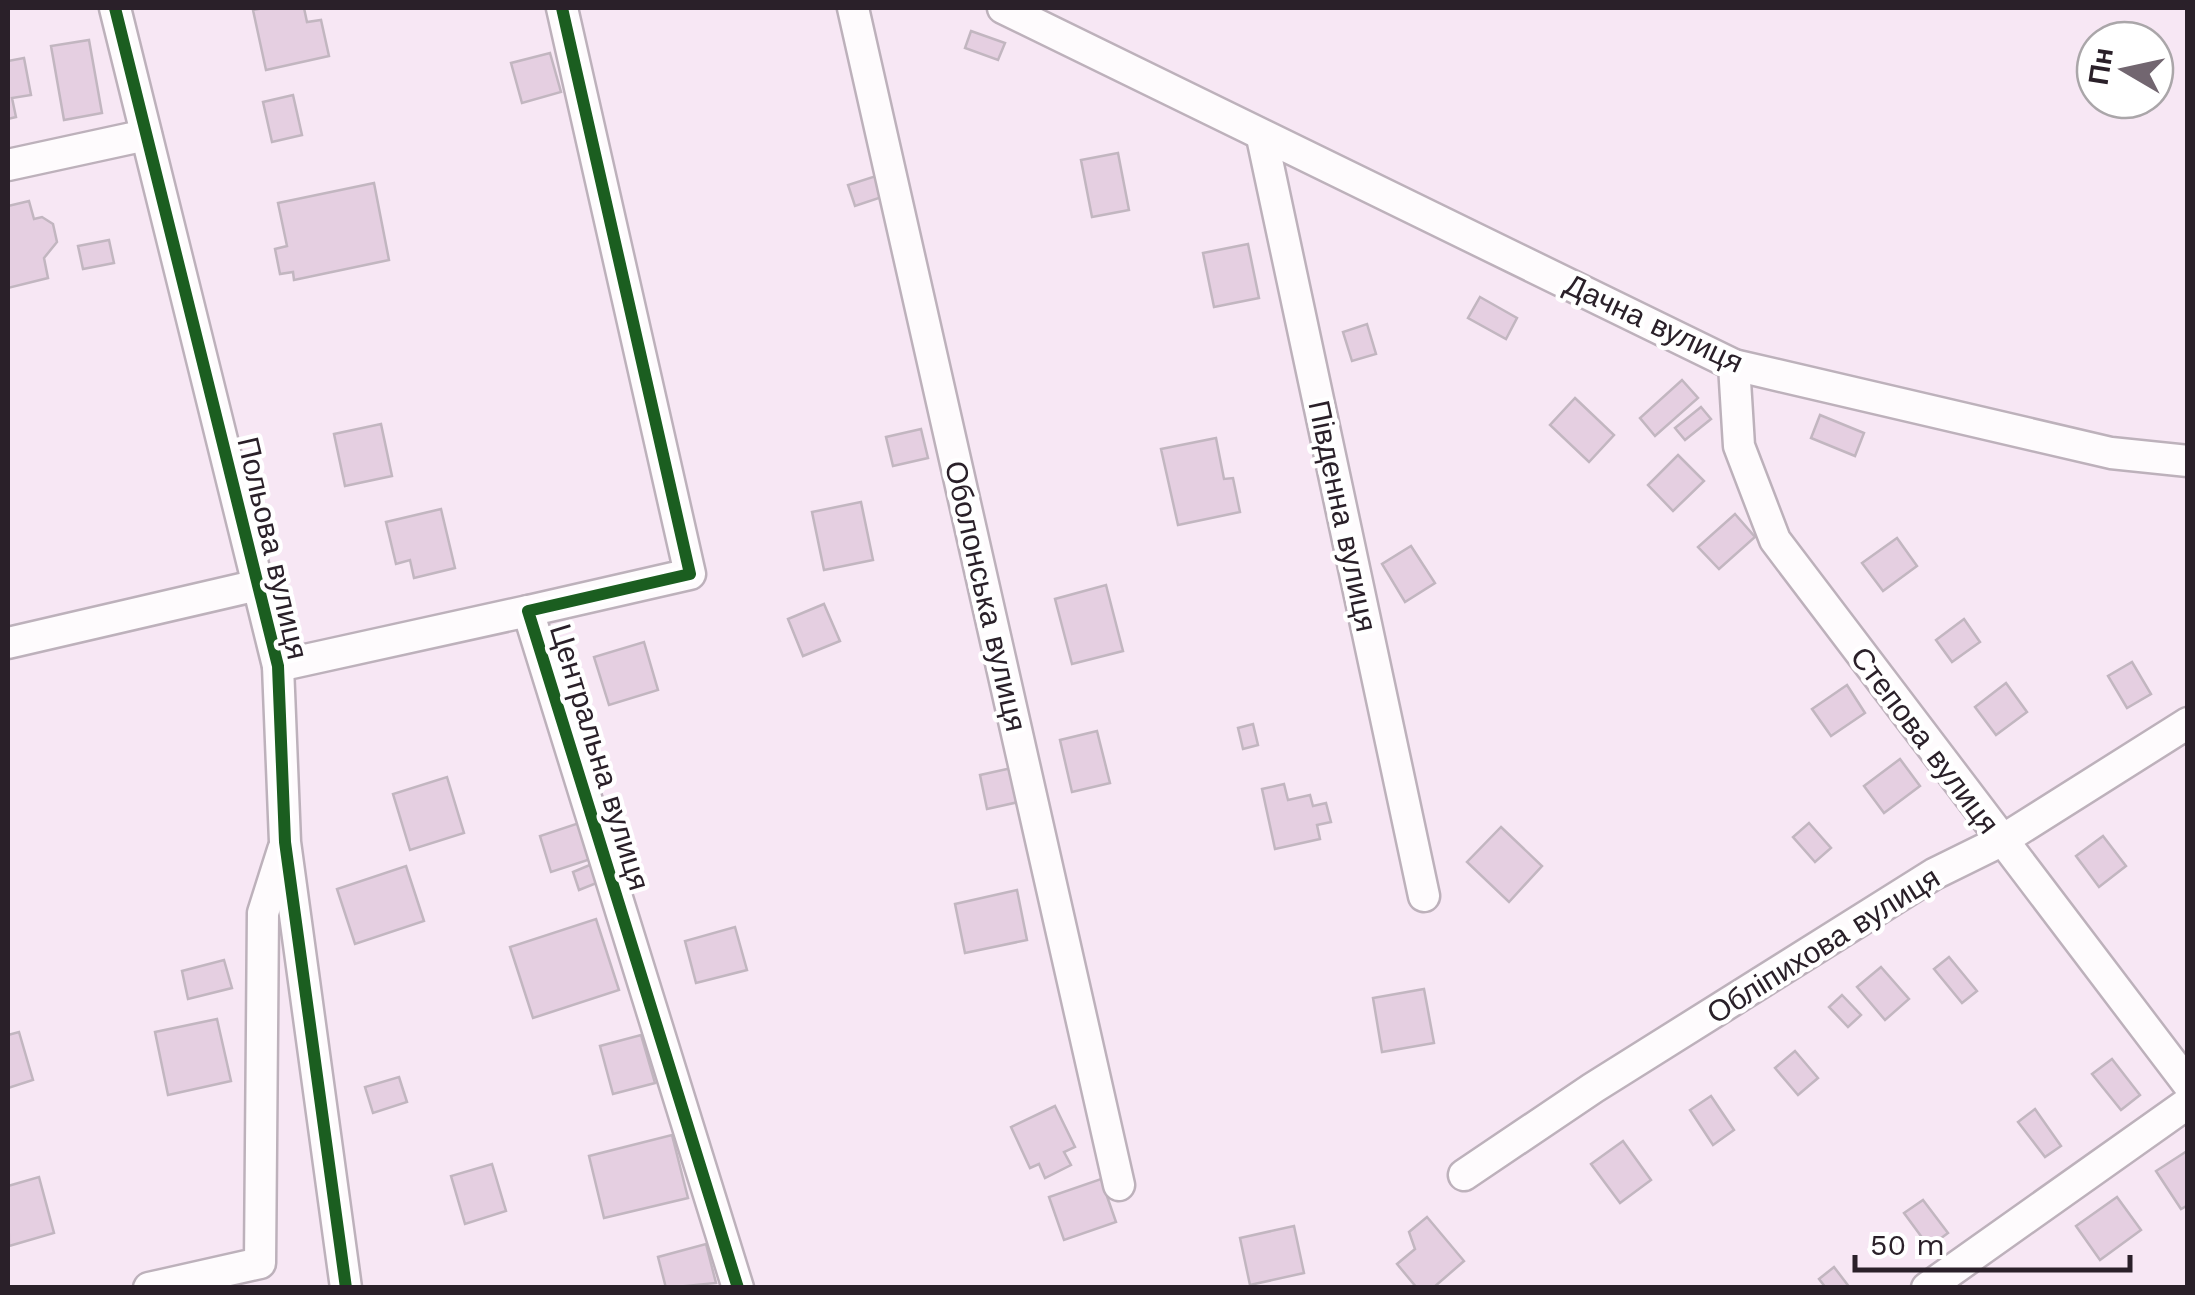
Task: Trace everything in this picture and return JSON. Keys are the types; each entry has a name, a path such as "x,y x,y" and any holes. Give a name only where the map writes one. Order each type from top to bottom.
{"street":[{"name":"Польова вулиця","path":"115,8 278,666 285,842 346,1288"},
{"name":"Центральна вулиця","path":"562,8 690,574 528,611 738,1288"},
{"name":"Оболонська вулиця","path":"853,8 1120,1185"},
{"name":"Дачна вулиця","path":"1002,8 1734,364 2111,454 2188,461"},
{"path":"8,165 146,135"},
{"name":"Південна вулиця","path":"1262,137 1424,896"},
{"name":"Степова вулиця","path":"1734,364 1739,446 1774,540 2188,1084"},
{"path":"8,642 258,584"},
{"path":"278,666 528,611"},
{"name":"Обліпихова вулиця","path":"1464,1175 1593,1088 1918,884 2001,841 2188,723"},
{"name":"Польова вулиця","path":"149,1288 260,1263 263,913 285,842"},
{"path":"1927,1288 2188,1103"}],"building":[{"path":"304,8 307,22 321,20 329,56 266,70 253,10"},
{"path":"971,31 1005,43 998,60 965,48"},
{"path":"89,40 102,113 64,120 51,46"},
{"path":"550,53 561,92 522,103 511,63"},
{"path":"24,58 31,95 12,98 16,117 8,119 8,61"},
{"path":"293,95 302,135 272,142 263,102"},
{"path":"1118,153 1129,210 1092,217 1081,160"},
{"path":"879,175 885,196 855,206 848,185"},
{"path":"374,183 389,260 294,280 293,272 280,274 275,249 287,246 278,203"},
{"path":"29,201 34,219 42,217 53,224 57,242 44,258 48,278 8,288 8,206"},
{"path":"109,240 114,263 83,269 78,246"},
{"path":"1248,244 1259,298 1214,307 1203,253"},
{"path":"1480,297 1517,318 1506,339 1468,318"},
{"path":"1367,324 1376,354 1352,361 1343,332"},
{"path":"1682,380 1698,398 1655,436 1640,418"},
{"path":"1575,398 1614,435 1589,462 1550,425"},
{"path":"1701,407 1711,419 1685,440 1675,428"},
{"path":"1820,415 1864,433 1855,456 1811,438"},
{"path":"381,424 392,476 345,486 334,434"},
{"path":"921,429 928,458 893,466 886,437"},
{"path":"1216,438 1224,479 1233,478 1240,512 1178,525 1161,449"},
{"path":"1678,455 1704,481 1673,511 1648,485"},
{"path":"861,502 873,560 824,570 812,512"},
{"path":"441,509 455,568 414,578 410,560 396,564 386,522"},
{"path":"1735,514 1755,537 1719,569 1698,547"},
{"path":"1897,538 1917,566 1883,591 1862,563"},
{"path":"1411,546 1435,583 1405,602 1382,564"},
{"path":"1106,585 1123,651 1072,664 1055,599"},
{"path":"824,604 840,641 803,656 788,619"},
{"path":"1964,619 1980,642 1952,662 1936,640"},
{"path":"644,642 658,690 609,705 594,657"},
{"path":"2132,662 2151,694 2127,708 2108,676"},
{"path":"2006,683 2027,712 1996,735 1975,707"},
{"path":"1847,685 1865,713 1831,736 1812,709"},
{"path":"1253,724 1258,745 1243,749 1238,728"},
{"path":"1097,731 1110,783 1072,792 1060,740"},
{"path":"1900,759 1920,786 1884,813 1864,786"},
{"path":"1016,767 1023,801 987,809 980,775"},
{"path":"447,777 464,833 410,850 393,794"},
{"path":"1284,784 1288,800 1310,795 1313,806 1326,803 1331,822 1317,825 1320,839 1275,849 1262,789"},
{"path":"585,821 597,857 551,872 540,836"},
{"path":"1809,823 1831,848 1815,862 1793,837"},
{"path":"1501,827 1542,866 1509,902 1467,862"},
{"path":"2103,836 2126,866 2099,887 2076,856"},
{"path":"597,862 604,880 579,890 573,872"},
{"path":"406,866 424,921 355,944 337,889"},
{"path":"1017,890 1027,940 965,953 955,904"},
{"path":"596,919 619,990 533,1018 510,947"},
{"path":"735,927 747,970 696,983 685,941"},
{"path":"1949,957 1977,991 1962,1003 1934,969"},
{"path":"224,960 232,988 188,999 182,971"},
{"path":"1881,967 1909,999 1885,1020 1857,987"},
{"path":"1424,989 1434,1043 1382,1052 1373,998"},
{"path":"1842,995 1861,1015 1848,1027 1829,1007"},
{"path":"217,1019 231,1081 168,1095 155,1032"},
{"path":"19,1032 33,1080 8,1088 8,1035"},
{"path":"641,1035 655,1083 613,1094 600,1046"},
{"path":"1795,1051 1818,1078 1798,1095 1775,1068"},
{"path":"2112,1059 2140,1095 2121,1110 2092,1074"},
{"path":"399,1077 407,1102 373,1113 365,1087"},
{"path":"1711,1096 1734,1130 1713,1145 1690,1110"},
{"path":"1055,1106 1075,1147 1064,1152 1071,1165 1045,1178 1039,1164 1030,1168 1011,1127"},
{"path":"2035,1109 2061,1146 2045,1157 2018,1122"},
{"path":"672,1135 688,1198 604,1218 589,1156"},
{"path":"1623,1141 1651,1180 1620,1203 1591,1164"},
{"path":"2187,1151 2188,1205 2181,1209 2156,1171"},
{"path":"492,1164 506,1211 465,1224 451,1176"},
{"path":"39,1177 54,1233 9,1246 8,1186"},
{"path":"1101,1179 1116,1222 1064,1240 1049,1197"},
{"path":"2117,1197 2141,1230 2100,1260 2076,1226"},
{"path":"1923,1200 1948,1233 1929,1247 1904,1213"},
{"path":"1427,1217 1464,1261 1433,1288 1417,1288 1397,1264 1415,1249 1409,1232"},
{"path":"1294,1226 1304,1273 1250,1285 1240,1238"},
{"path":"706,1244 716,1283 666,1288 658,1257"},
{"path":"1834,1267 1850,1288 1826,1288 1819,1279"}],"cycle path":[{"path":"115,8 278,666 285,842 346,1288"},
{"path":"562,8 690,574 528,611 738,1288"}]}
